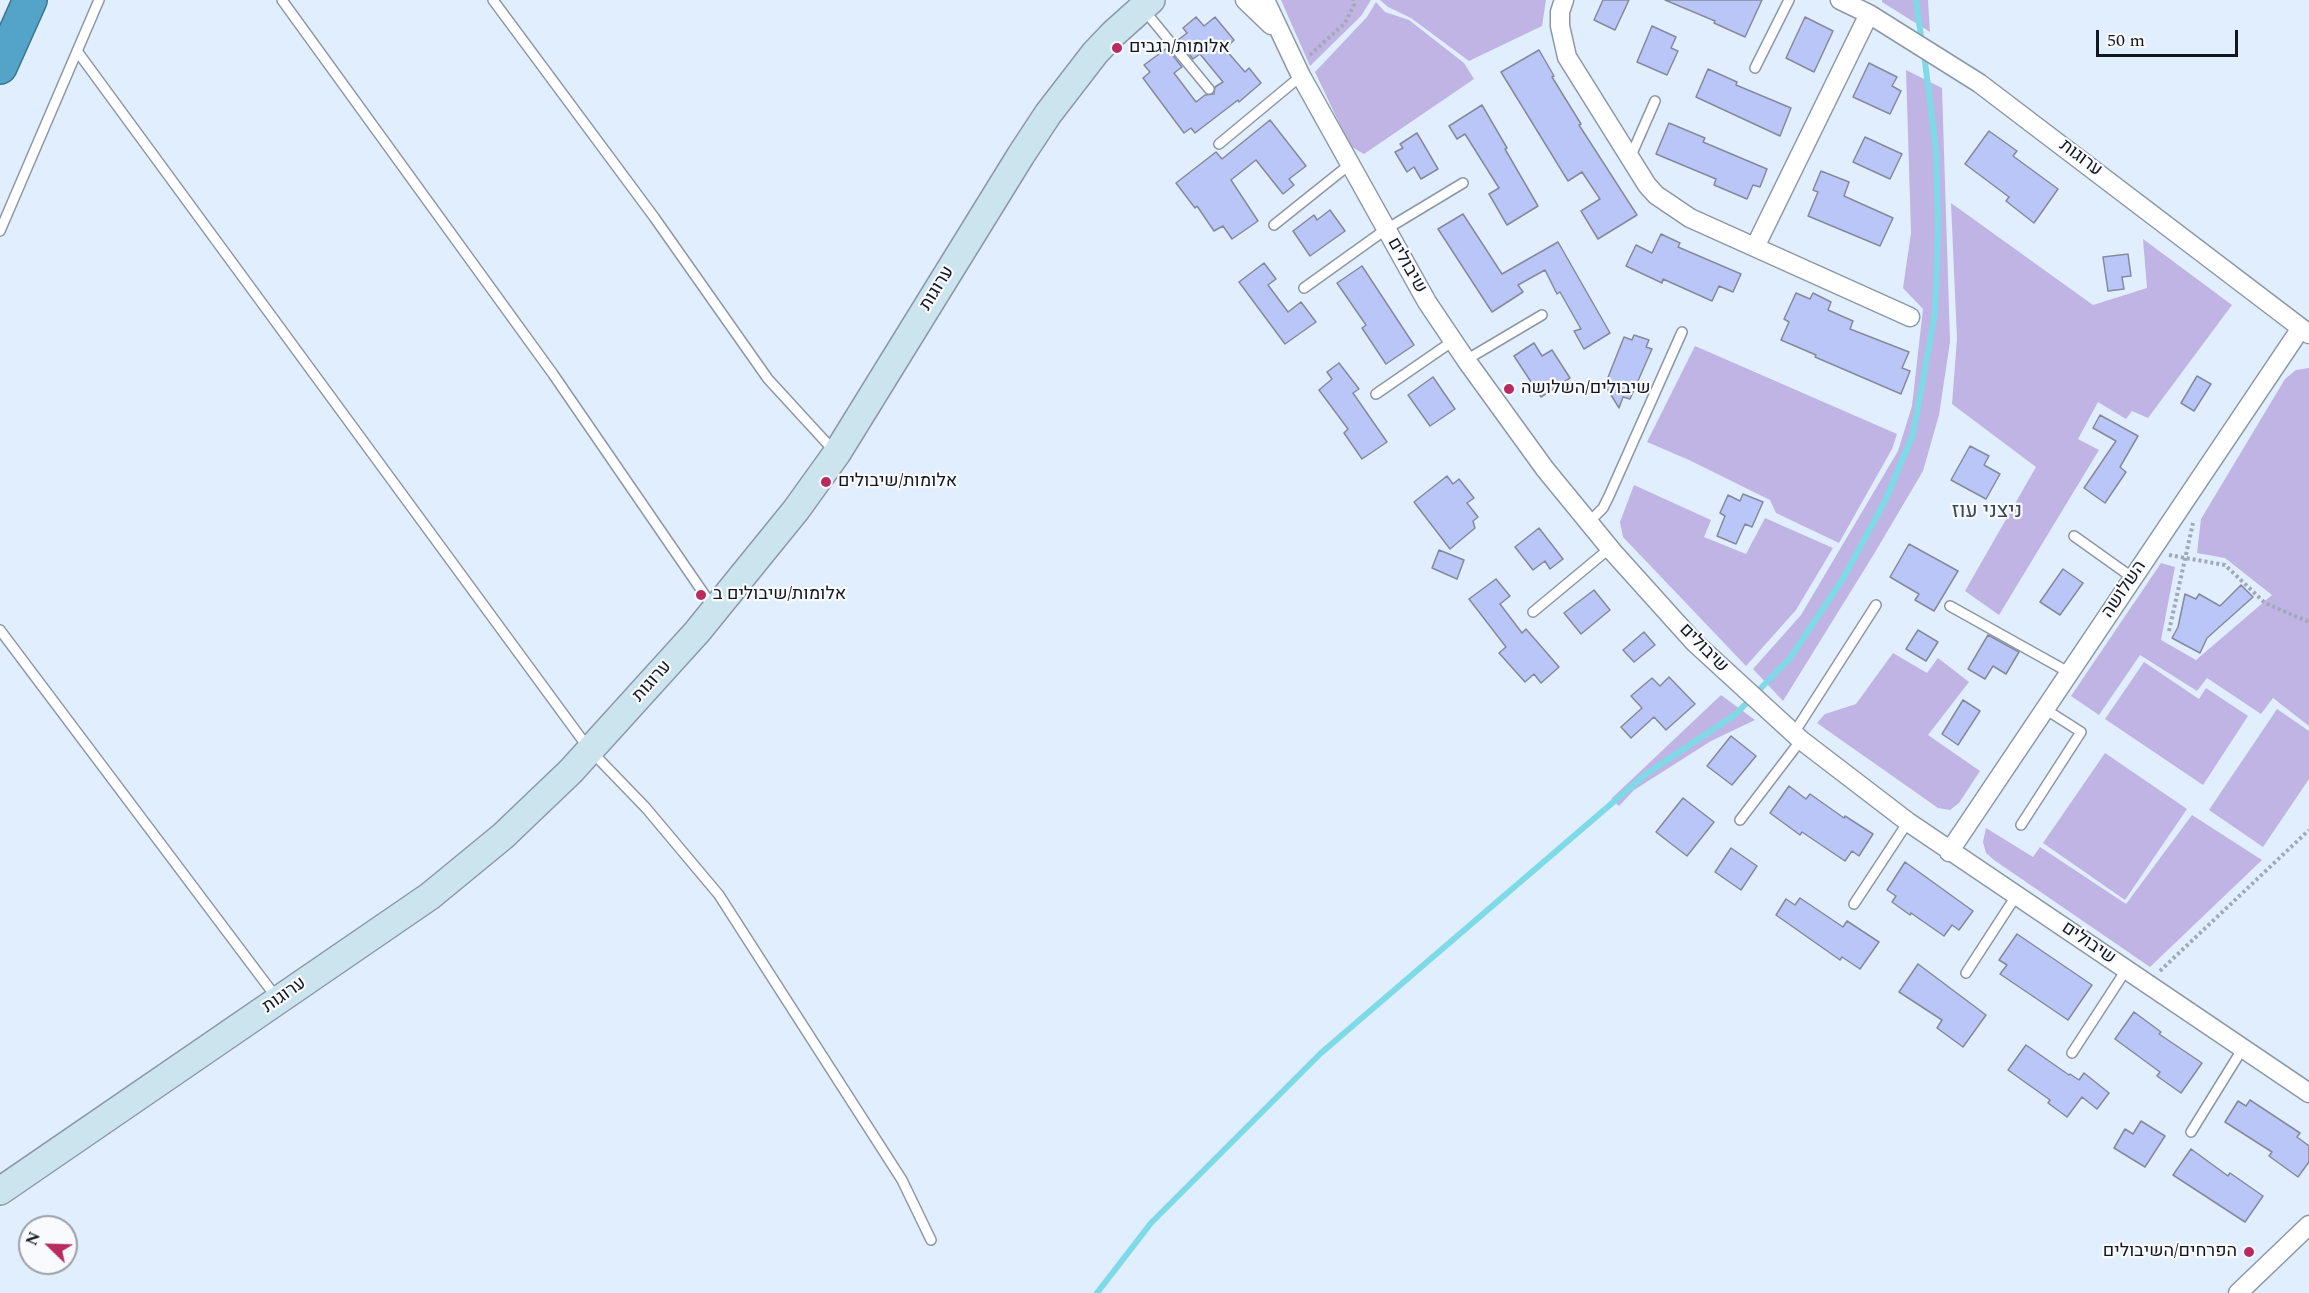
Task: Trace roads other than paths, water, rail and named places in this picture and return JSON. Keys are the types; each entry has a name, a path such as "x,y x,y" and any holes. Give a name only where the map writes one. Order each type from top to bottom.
{"highway":[{"path":"0,67 30,0"}],"street":[{"name":"שיבולים","path":"1245,0 1279,32"},
{"name":"שיבולים","path":"1265,0 1299,72 1349,165 1427,302 1453,341 1545,469 1588,523 1694,642 1797,737 1908,822 1949,852 2309,1093"},
{"path":"1564,0 1560,12 1560,26 1567,57 1651,190 1670,206 1690,218 1910,317"},
{"name":"ערוגות","path":"1840,0 1869,14 1979,83 2305,331"},
{"name":"ערוגות","path":"0,1191 429,896 530,811 571,771 715,611 796,510 837,453 1048,114 1095,53 1113,34 1149,5"},
{"path":"1755,247 1869,14"},
{"name":"השלושה","path":"1949,852 2133,578 2305,331"},
{"path":"2238,1293 2309,1225"}],"lane":[{"path":"0,231 99,0"},
{"path":"282,0 553,374 715,611"},
{"path":"494,0 654,217 768,379 837,453"},
{"path":"1755,68 1789,0"},
{"path":"1149,5 1209,89"},
{"path":"77,51 589,749 646,808 719,895 902,1180 931,1240"},
{"path":"1219,144 1299,72"},
{"path":"1630,158 1655,101"},
{"path":"1274,225 1349,165"},
{"path":"1304,288 1385,230 1463,183"},
{"path":"1466,360 1542,315"},
{"path":"1588,523 1603,507 1609,496 1682,332"},
{"path":"1376,394 1453,341"},
{"path":"2074,536 2133,578"},
{"path":"1533,612 1610,548"},
{"path":"1740,820 1797,737 1876,606"},
{"path":"1950,606 2070,673"},
{"path":"0,630 279,1000"},
{"path":"2021,825 2081,732 2045,709"},
{"path":"1854,904 1908,822"},
{"path":"1966,973 2016,896"},
{"path":"2072,1053 2126,970"},
{"path":"2191,1132 2242,1048"}],"waterway":[{"path":"1916,0 1922,44"},
{"path":"1097,1293 1151,1223 1321,1053 1646,774 1736,714 1790,658 1844,577 1886,499 1913,434 1935,313 1938,229 1936,150 1924,54"}],"place":[{"name":"אלומות/רגבים","path":"1117,48"},
{"name":"שיבולים/השלושה","path":"1509,389"},
{"name":"אלומות/שיבולים","path":"826,482"},
{"name":"אלומות/שיבולים ב","path":"701,595"},
{"name":"הפרחים/השיבולים","path":"2249,1252"}],"district":[{"name":"ניצני עוז","path":"1987,513"}]}
